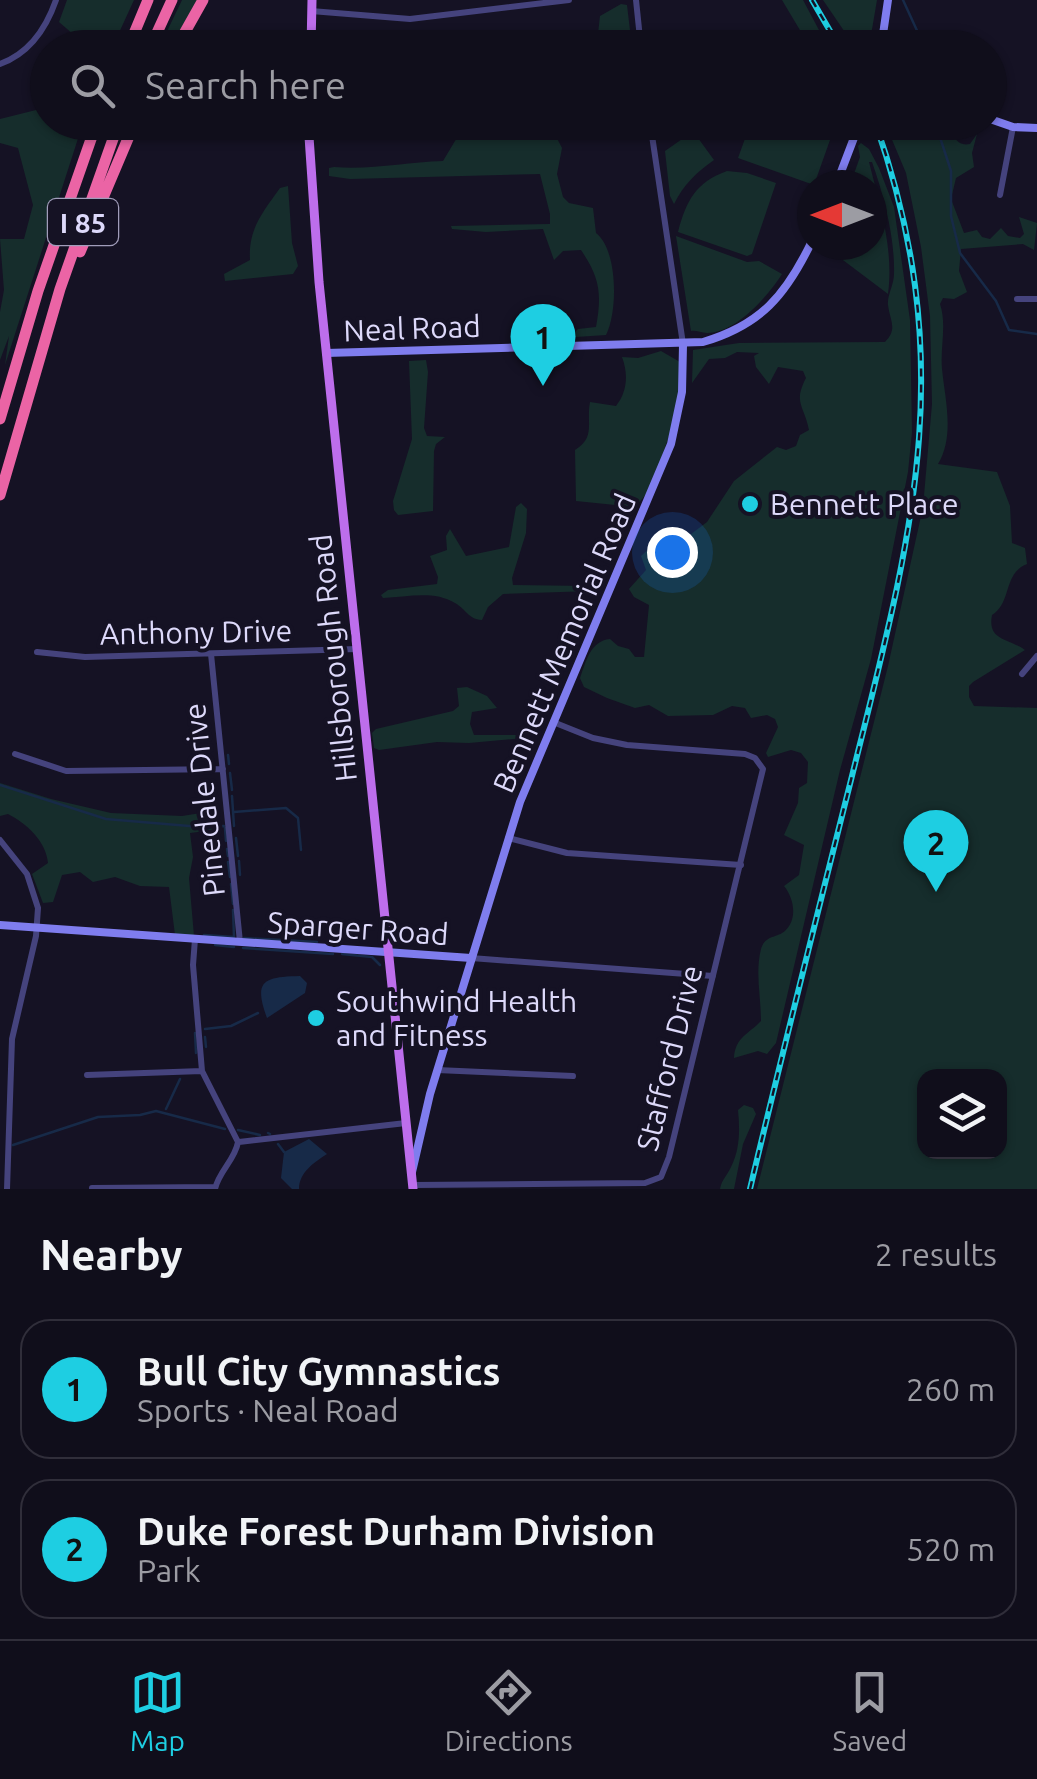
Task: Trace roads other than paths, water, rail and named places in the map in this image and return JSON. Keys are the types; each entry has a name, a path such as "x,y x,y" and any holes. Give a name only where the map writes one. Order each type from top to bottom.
{"highway":[{"path":"136,30 148,0"},
{"path":"158,30 172,0"},
{"path":"186,30 203,0"},
{"name":"I 85","path":"0,419 38,291 91,140"},
{"name":"I 85","path":"0,496 50,322 113,140"},
{"path":"50,322 128,140"}],"main road":[{"name":"Hillsborough Road","path":"309,140 326,353 413,1187"}],"street":[{"path":"42,30 56,0"},
{"path":"312,6 410,19 570,0"},
{"path":"636,0 639,30"},
{"path":"884,30 888,0"},
{"path":"0,64 30,43"},
{"path":"1007,124 1037,128"},
{"path":"1000,195 1014,126"},
{"name":"Bennett Memorial Road","path":"412,1173 437,1070 508,838 670,444 682,392 683,345 653,140"},
{"path":"842,170 853,140"},
{"name":"Neal Road","path":"326,353 683,345 721,338 757,319 782,292 801,260"},
{"path":"1018,299 1037,299"},
{"name":"Anthony Drive","path":"37,652 85,657 357,650"},
{"name":"Pinedale Drive","path":"211,654 240,942"},
{"path":"1022,674 1037,656"},
{"name":"Stafford Drive","path":"413,1187 633,1184 657,1180 664,1172 762,779 761,764 737,753 610,742 553,722"},
{"path":"15,754 71,772 223,769"},
{"path":"508,838 566,853 741,865"},
{"path":"0,840 32,881 37,902 37,928 12,1040 7,1189"},
{"name":"Sparger Road","path":"0,926 712,976"},
{"path":"194,939 202,1071 238,1142"},
{"path":"437,1070 573,1076"},
{"path":"87,1074 202,1071"},
{"path":"238,1142 406,1123"},
{"path":"92,1188 215,1188 238,1142"}],"water":[{"path":"300,976 307,983 305,993 267,1018 261,996 265,983"},
{"path":"309,1139 327,1154 305,1173 299,1189 292,1189 281,1178 284,1152"}],"waterway":[{"path":"903,0 917,30"},
{"path":"941,140 951,171 951,216 960,253 996,301 1009,330 1037,334"},
{"path":"228,755 229,764"},
{"path":"230,773 232,790"},
{"path":"0,785 106,819 224,826"},
{"path":"232,796 234,826"},
{"path":"234,812 286,808 298,818 301,850"},
{"path":"225,828 226,841"},
{"path":"236,838 238,856"},
{"path":"227,849 228,856"},
{"path":"239,861 240,875"},
{"path":"228,862 230,877"},
{"path":"231,884 233,904"},
{"path":"204,935 234,937 233,910"},
{"path":"244,938 317,942"},
{"path":"215,945 234,947"},
{"path":"243,948 333,954"},
{"path":"342,954 372,957 380,965"},
{"path":"205,1029 231,1026 258,1013"},
{"path":"195,1033 196,1053"},
{"path":"205,1037 206,1047"},
{"path":"166,1109 180,1079"},
{"path":"13,1145 98,1117 156,1111 225,1129"},
{"path":"238,1130 260,1135"},
{"path":"278,1144 284,1152"}],"railway":[{"path":"812,0 830,30"},
{"path":"750,1189 891,613 918,455 921,376 916,296 901,211 880,140"}],"place":[{"name":"Bull City Gymnastics","path":"543,386"},
{"name":"Bennett Place","path":"750,504"},
{"name":"Duke Forest Durham Division","path":"936,892"},
{"name":"Southwind Health and Fitness","path":"316,1018"}]}
